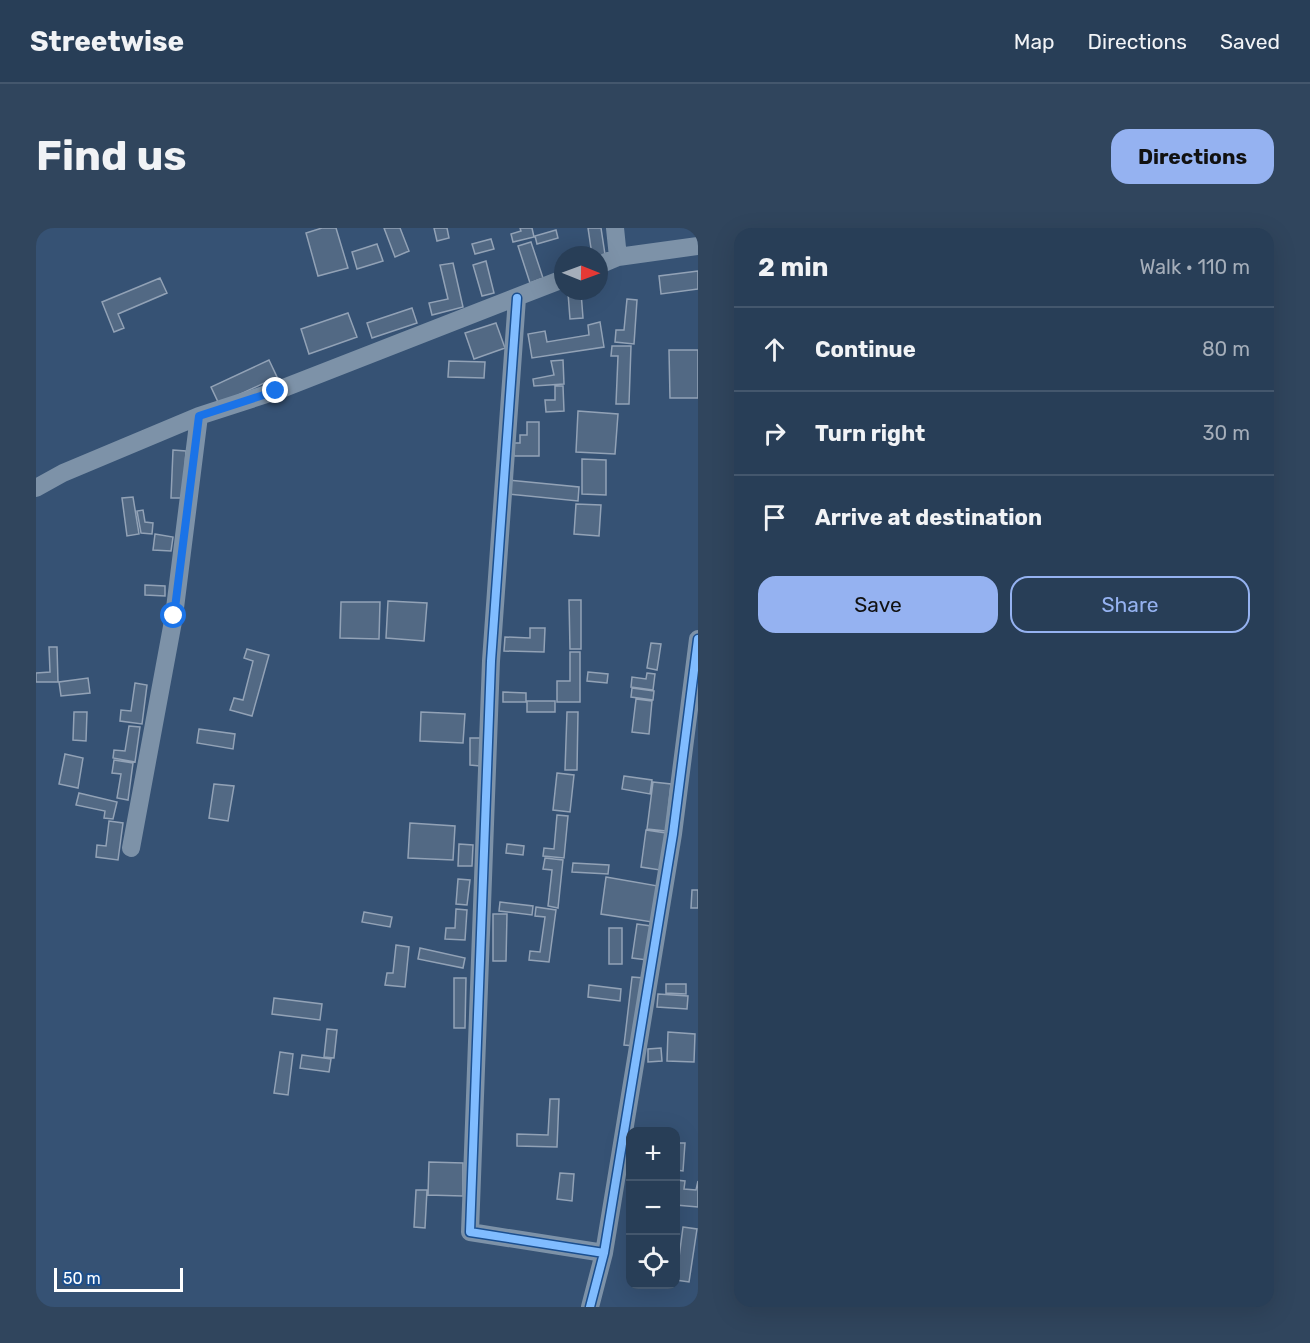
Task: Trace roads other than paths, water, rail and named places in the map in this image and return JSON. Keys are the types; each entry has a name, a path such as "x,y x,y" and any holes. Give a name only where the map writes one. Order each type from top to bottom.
{"street":[{"path":"615,228 618,257"},
{"path":"608,261 618,257 698,246"},
{"path":"36,488 63,473 199,416 276,391 554,283"},
{"path":"517,298 491,661 470,1232 604,1253"},
{"path":"131,848 174,616 199,416"},
{"path":"590,1307 604,1253 673,834 698,639"}]}
